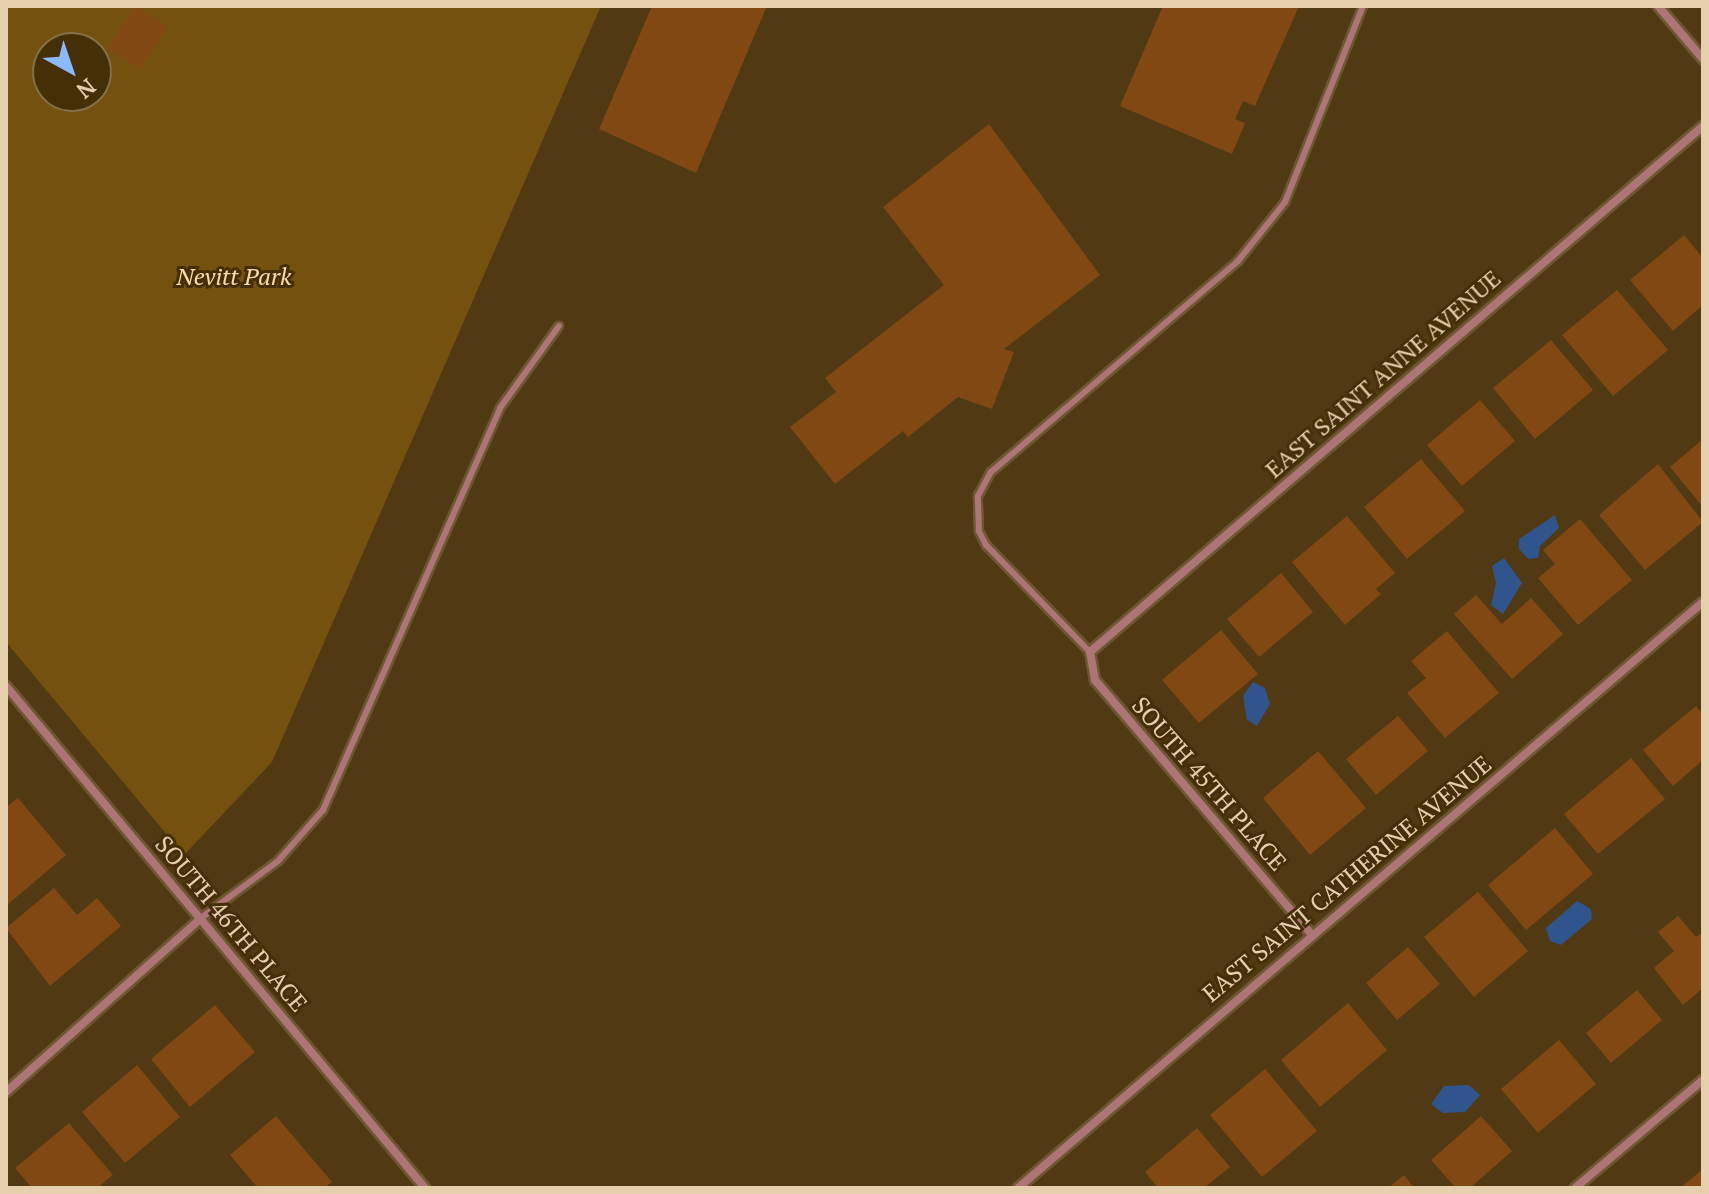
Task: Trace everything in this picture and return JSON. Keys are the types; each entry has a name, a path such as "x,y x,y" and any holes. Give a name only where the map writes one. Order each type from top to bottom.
{"street":[{"path":"1658,6 1703,59"},
{"name":"EAST SAINT ANNE AVENUE","path":"1090,652 1703,126"},
{"name":"EAST SAINT CATHERINE AVENUE","path":"1018,1188 1703,602"},
{"name":"SOUTH 45TH PLACE","path":"1090,652 1095,680 1312,935"},
{"name":"SOUTH 46TH PLACE","path":"6,686 425,1188"},
{"path":"6,1092 201,918"},
{"path":"1575,1188 1703,1080"}],"lane":[{"path":"1090,652 986,545 979,531 978,496 991,472 1238,261 1285,202 1363,6"},
{"path":"201,918 278,861 323,810 500,408 559,326"}],"green space":[{"name":"Nevitt Park","path":"6,6 601,6 272,762 184,855 6,642"}],"water":[{"path":"1555,515 1559,528 1540,546 1538,558 1528,559 1519,549 1519,539"},
{"path":"1504,558 1522,583 1503,614 1491,605 1496,583 1492,566"},
{"path":"1253,682 1265,688 1270,704 1257,726 1247,720 1243,696"},
{"path":"1577,901 1591,909 1592,919 1561,945 1550,941 1546,928"},
{"path":"1469,1085 1480,1095 1465,1112 1443,1113 1431,1104 1444,1086"}],"building":[{"path":"136,6 168,27 140,69 112,51 112,42"},
{"path":"652,6 767,6 696,173 599,129"},
{"path":"1163,6 1299,6 1255,106 1243,101 1235,119 1245,123 1232,154 1120,106"},
{"path":"989,124 1100,275 1004,349 1014,352 992,409 958,397 908,437 903,431 835,484 790,427 836,392 825,378 944,285 883,207"},
{"path":"1684,235 1703,258 1703,305 1673,331 1630,280"},
{"path":"1617,290 1668,350 1613,396 1562,335"},
{"path":"1551,340 1593,390 1535,439 1493,388"},
{"path":"1480,400 1515,441 1462,486 1427,445"},
{"path":"1703,439 1703,507 1670,467"},
{"path":"1421,459 1465,511 1407,559 1364,507"},
{"path":"1658,464 1703,522 1645,570 1599,515"},
{"path":"1347,516 1395,573 1376,589 1381,594 1345,625 1292,562"},
{"path":"1580,519 1632,580 1578,625 1538,578 1555,564 1543,550"},
{"path":"1281,573 1313,612 1259,657 1227,619"},
{"path":"1476,595 1502,624 1531,598 1563,634 1512,679 1454,614"},
{"path":"1221,630 1258,674 1199,723 1162,680"},
{"path":"1447,631 1499,693 1445,738 1407,693 1426,678 1411,661"},
{"path":"1696,706 1703,714 1703,760 1673,786 1643,750"},
{"path":"1398,716 1428,751 1376,795 1346,759"},
{"path":"1318,751 1366,808 1310,855 1263,798"},
{"path":"1631,758 1665,799 1598,854 1564,814"},
{"path":"18,798 66,855 6,906 6,807"},
{"path":"1555,828 1593,874 1526,930 1488,885"},
{"path":"54,888 77,915 97,898 121,926 50,986 6,928"},
{"path":"1478,892 1528,951 1474,997 1424,937"},
{"path":"1678,916 1696,937 1703,932 1703,988 1683,1005 1654,968 1674,951 1658,932"},
{"path":"1408,947 1440,984 1397,1020 1366,983"},
{"path":"1637,990 1662,1020 1611,1063 1586,1033"},
{"path":"1348,1003 1387,1050 1320,1107 1281,1060"},
{"path":"215,1005 255,1052 190,1107 151,1059"},
{"path":"1559,1040 1596,1084 1538,1133 1501,1089"},
{"path":"137,1065 180,1117 125,1163 82,1112"},
{"path":"1265,1069 1317,1131 1262,1177 1210,1115"},
{"path":"276,1116 332,1182 324,1188 258,1188 230,1155"},
{"path":"1481,1116 1512,1151 1470,1188 1456,1188 1431,1160"},
{"path":"69,1123 113,1175 97,1188 32,1188 15,1168"},
{"path":"1197,1128 1230,1167 1204,1188 1158,1188 1145,1172"},
{"path":"1703,1169 1703,1188 1680,1188"},
{"path":"1404,1175 1414,1188 1388,1188"}]}
